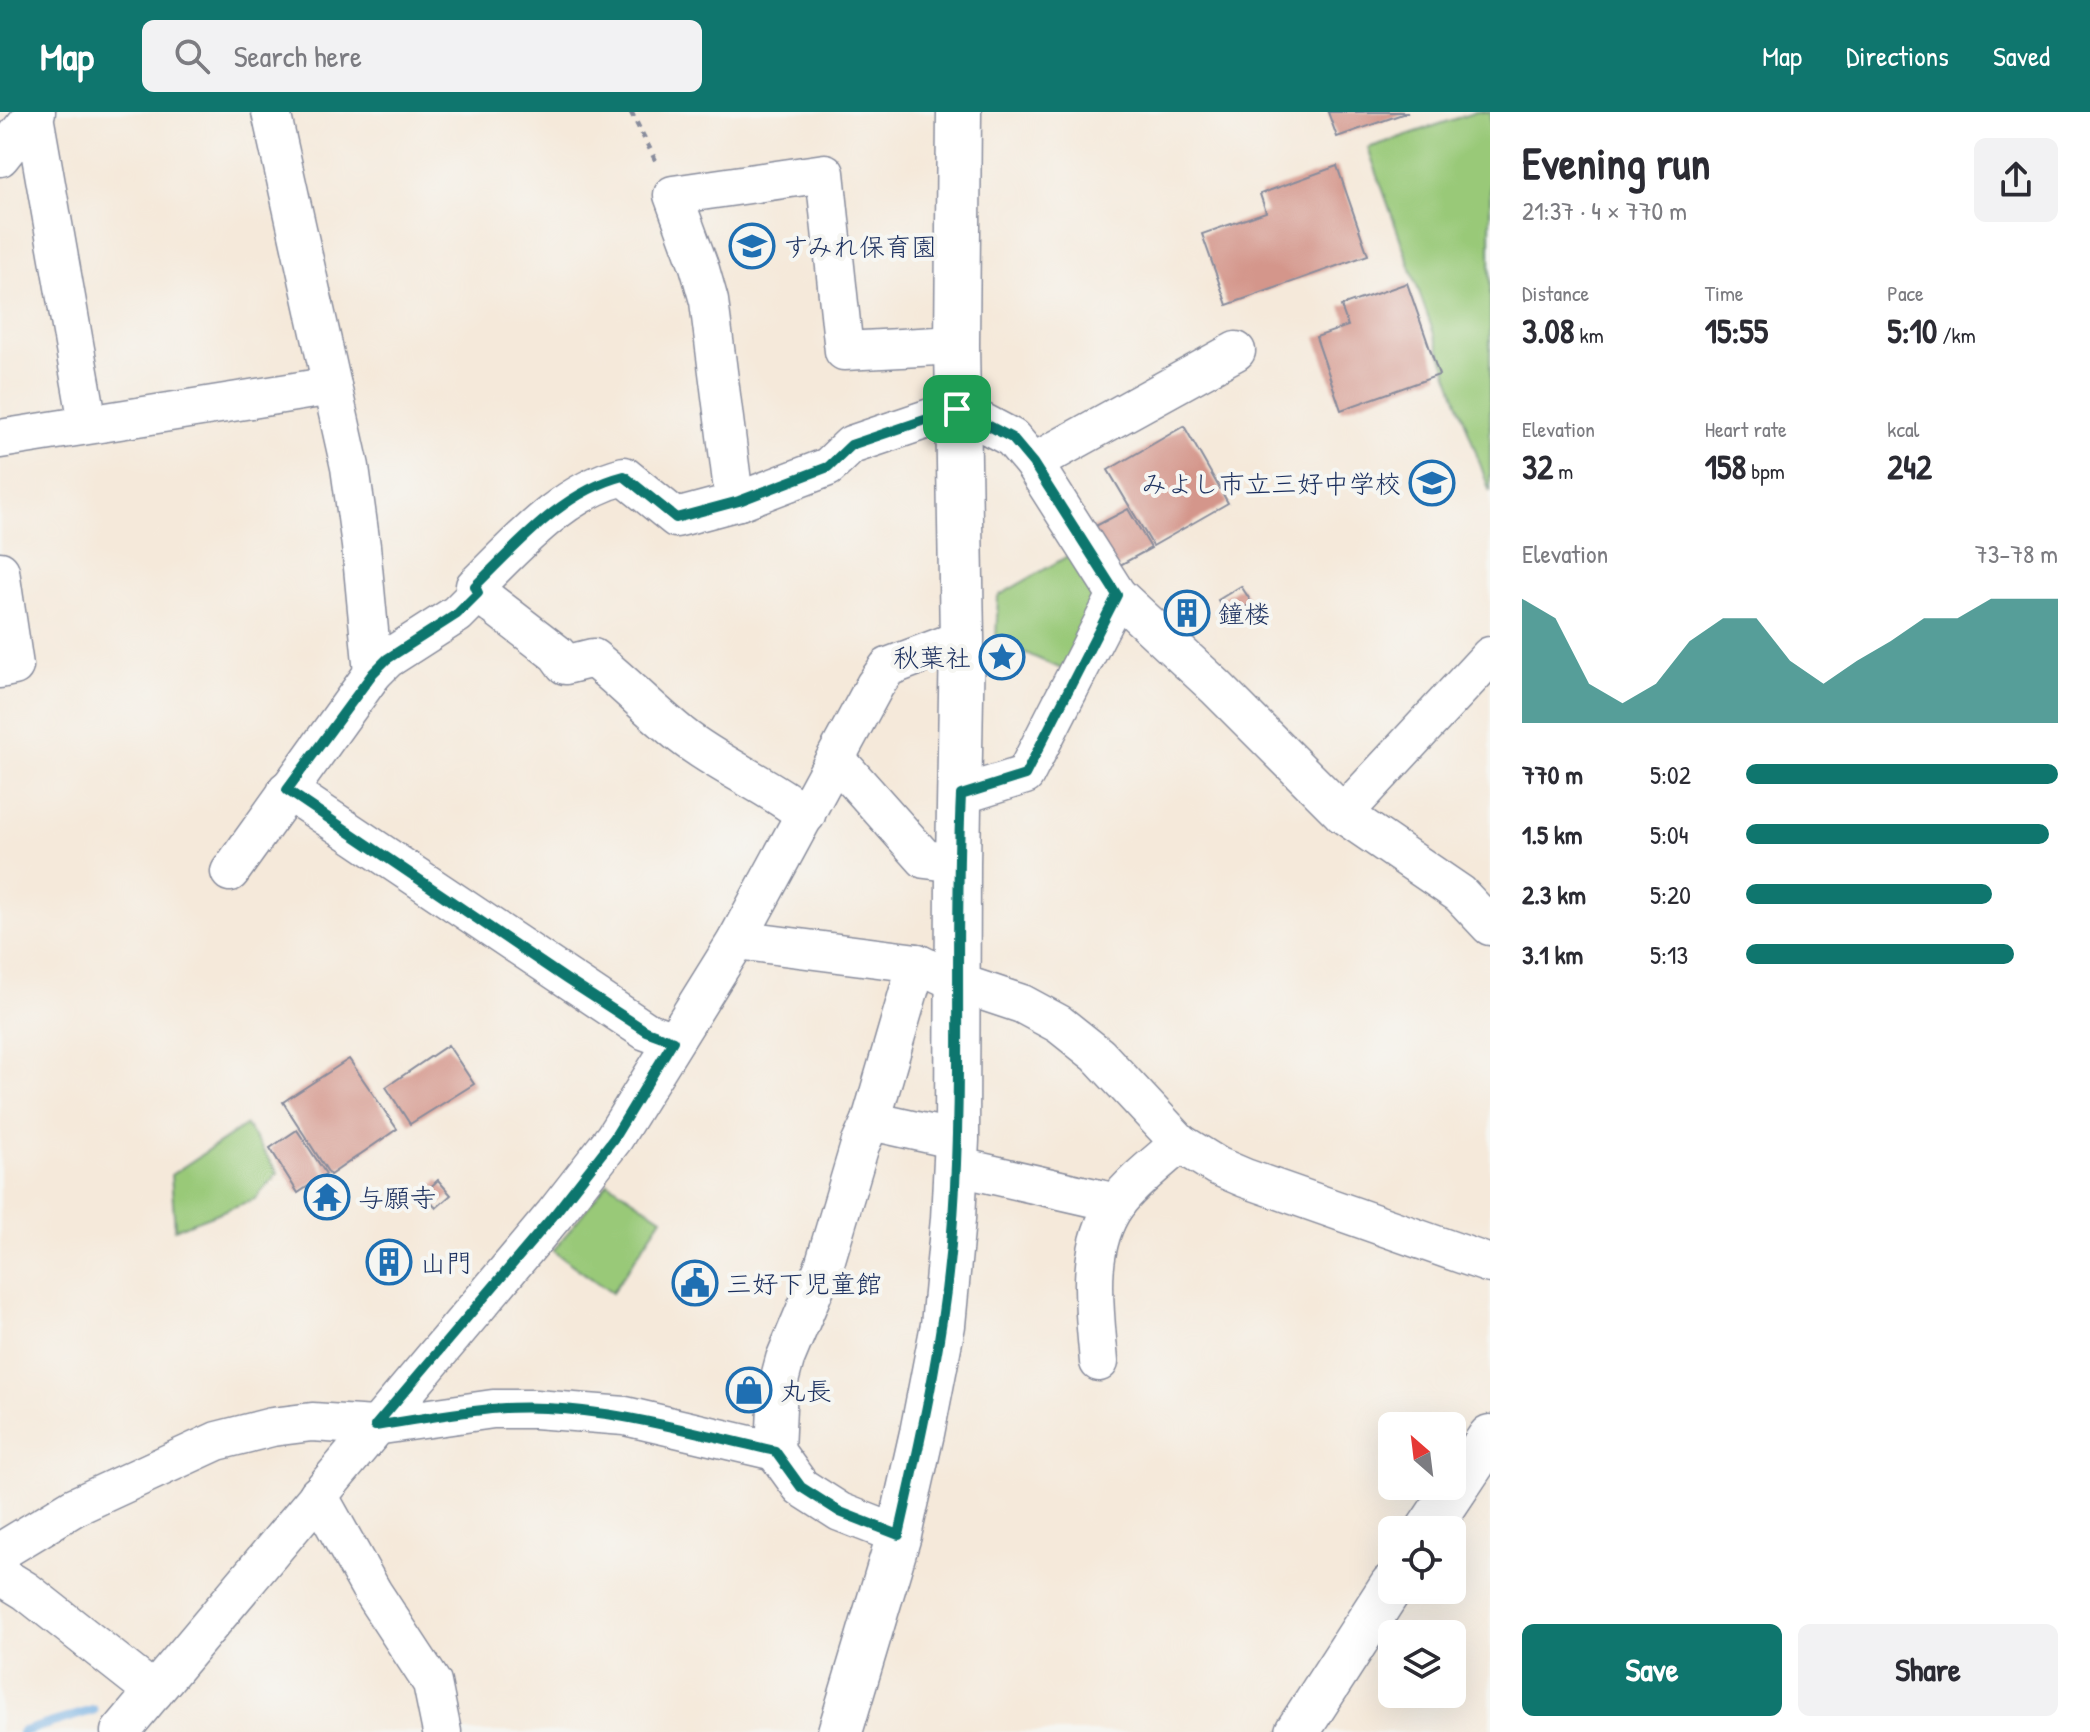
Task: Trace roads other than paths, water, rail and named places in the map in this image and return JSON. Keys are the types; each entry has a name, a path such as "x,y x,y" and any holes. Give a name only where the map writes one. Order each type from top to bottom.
{"street":[{"path":"271,112 350,467 373,673"},
{"path":"840,1732 899,1535 943,1325 956,1153 962,639 957,409 959,112"},
{"path":"35,114 88,423"},
{"path":"0,157 35,114"},
{"path":"739,501 732,482 709,301 673,195 825,173 844,351 957,345"},
{"path":"1033,463 1236,351"},
{"path":"0,439 332,386"},
{"path":"806,815 682,735 593,658 565,665 557,654 478,593 475,586 541,520 599,482 624,476 676,518 739,501 828,467 851,445 957,409 1012,438 1033,463 1117,595 1216,687 1343,814 1460,894 1490,926"},
{"path":"0,571 14,666 0,669"},
{"path":"230,872 373,673 387,659 457,614 478,593"},
{"path":"961,795 1025,775 1117,595"},
{"path":"120,1732 554,1215 614,1138 737,940 875,685 888,667 962,639"},
{"path":"1343,814 1490,656"},
{"path":"836,759 925,859 958,863"},
{"path":"287,790 632,1022 673,1041"},
{"path":"737,940 917,963 959,983 1022,1004 1059,1024 1098,1055 1180,1143 1217,1166 1490,1264"},
{"path":"899,1535 840,1512 801,1487 775,1451 778,1385 785,1359 824,1266 917,963"},
{"path":"871,1121 956,1153 1117,1203"},
{"path":"1099,1362 1093,1287 1102,1232 1117,1203 1180,1143"},
{"path":"0,1552 74,1507 217,1441 272,1427 312,1422 375,1426 493,1409 535,1409 625,1416 775,1451"},
{"path":"1438,1516 1485,1452"},
{"path":"318,1495 373,1593 432,1683 442,1732"},
{"path":"0,1575 26,1591 154,1692"},
{"path":"1297,1732 1380,1604"}],"waterway":[{"path":"22,1732 94,1710"}],"place":[{"name":"すみれ保育園","path":"752,246"},
{"name":"みよし市立三好中学校","path":"1432,483"},
{"name":"鐘楼","path":"1187,613"},
{"name":"秋葉社","path":"1002,657"},
{"name":"与願寺","path":"327,1197"},
{"name":"山門","path":"389,1262"},
{"name":"三好下児童館","path":"695,1283"},
{"name":"丸長","path":"749,1390"}]}
